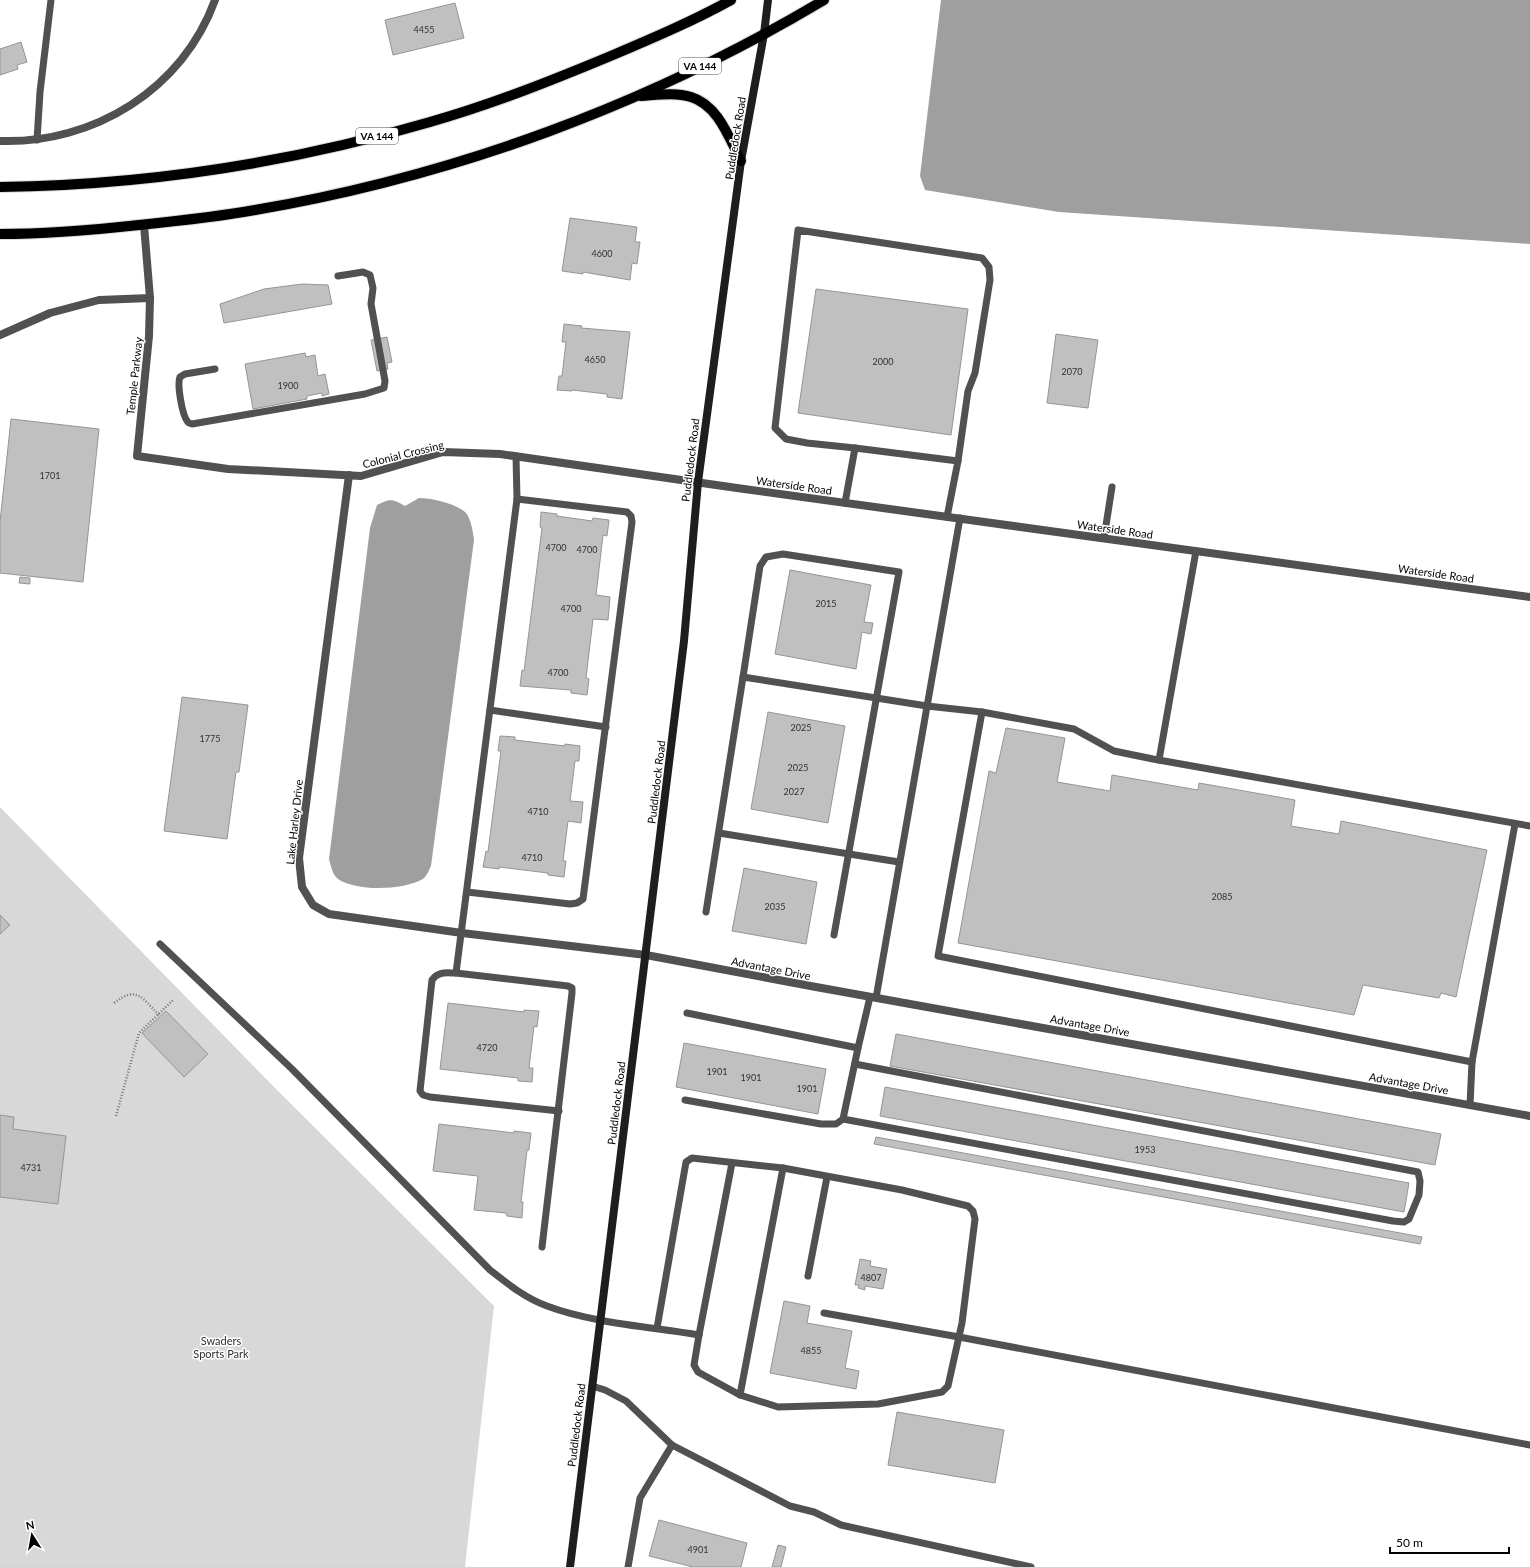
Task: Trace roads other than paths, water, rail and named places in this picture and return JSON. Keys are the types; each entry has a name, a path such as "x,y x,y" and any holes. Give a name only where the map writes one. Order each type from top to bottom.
{"main road":[{"name":"VA 144","path":"0,188 47,187 104,183 189,174 260,163 345,145 430,122 490,103 558,78 645,41 731,0"},
{"name":"Puddledock Road","path":"570,1567 684,641 698,482 742,161 764,34 768,0"},
{"name":"VA 144","path":"0,234 95,230 254,211 341,194 426,172 482,155 552,130 635,96 706,64 764,34 824,0"},
{"path":"635,96 672,94 691,96 706,104 716,116 742,161"}],"street":[{"path":"0,141 37,140 66,134 92,126 118,114 137,102 160,83 180,61 198,37 215,0"},
{"name":"Temple Parkway","path":"137,456 149,336 150,298 144,224"},
{"path":"0,335 50,313 99,300 150,298"},
{"name":"Colonial Crossing","path":"137,456 228,469 361,476 443,452 500,454 698,482"},
{"name":"Lake Harley Drive","path":"349,475 299,858 302,887 312,905 329,914 462,933 646,955"},
{"name":"Waterside Road","path":"698,482 1530,597"},
{"name":"Advantage Drive","path":"646,955 873,998 1530,1116"}],"lane":[{"path":"37,140 40,92 51,0"},
{"path":"947,517 958,462 968,391 975,373 990,280 989,267 982,258 798,230 775,428 786,438 807,443 958,462"},
{"path":"215,369 184,374 180,377 178,386 186,421 189,423 192,424 381,390 385,385 371,304 373,288 370,274 362,272 338,276"},
{"path":"845,503 855,448"},
{"path":"456,973 517,499 516,456"},
{"path":"1104,538 1112,488"},
{"path":"467,892 570,904 578,903 583,899 606,727 632,522 631,516 627,512 517,499"},
{"path":"685,1100 821,1124 836,1124 843,1119 858,1048 873,998 899,862 960,518"},
{"path":"1159,760 1196,551"},
{"path":"706,912 760,566 766,557 783,554 899,572 834,935"},
{"path":"743,677 927,706 982,712 1074,730 1114,751 1530,826"},
{"path":"490,710 606,727"},
{"path":"982,712 938,956 1472,1062"},
{"path":"1470,1105 1472,1062 1515,824"},
{"path":"718,834 899,862"},
{"path":"160,944 292,1069 490,1270 516,1290 546,1306 600,1320 699,1335"},
{"path":"542,1247 559,1111 572,988 568,986 456,973 441,973 435,975 432,980 420,1091 423,1095 559,1111"},
{"path":"687,1013 858,1048"},
{"path":"843,1119 1392,1221 1404,1222 1409,1219 1419,1195 1420,1181 1418,1172 855,1064"},
{"path":"657,1328 686,1162 692,1158 783,1168 910,1192 968,1206 973,1211 975,1219 959,1337 948,1386 942,1392 878,1404 778,1407 740,1395 698,1372 694,1365 732,1163"},
{"path":"740,1395 783,1168"},
{"path":"808,1276 827,1177"},
{"path":"824,1313 959,1337 1530,1445"},
{"path":"592,1386 605,1390 626,1401 672,1445 790,1506 814,1512 842,1524 1030,1567"},
{"path":"628,1567 640,1498 672,1445"}],"park label":[{"name":"Swaders Sports Park","path":"221,1346"}]}
